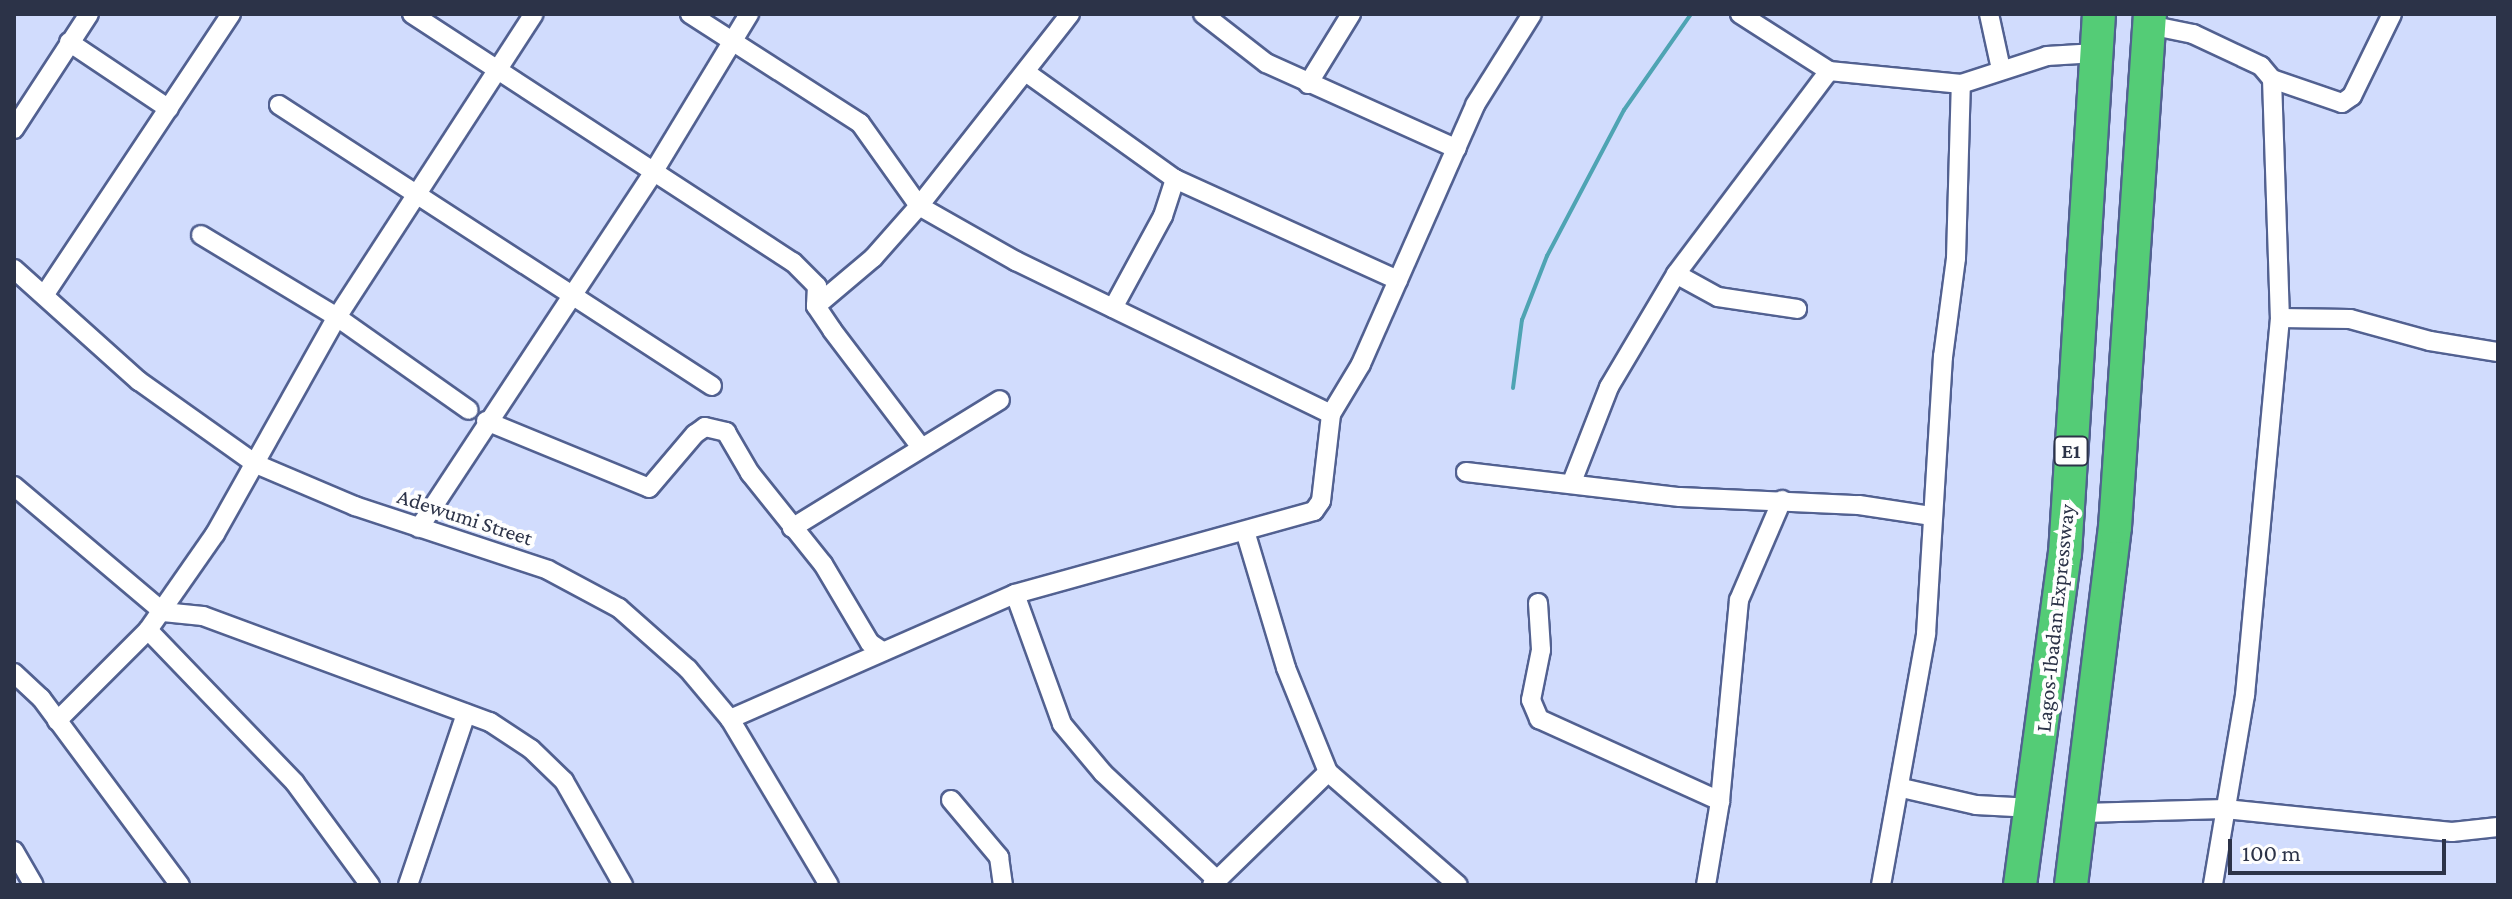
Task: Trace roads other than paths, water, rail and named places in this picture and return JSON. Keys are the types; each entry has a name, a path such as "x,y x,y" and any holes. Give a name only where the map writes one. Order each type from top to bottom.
{"highway":[{"name":"Lagos-Ibadan Expressway","path":"2020,885 2033,808 2065,554 2099,14"},
{"name":"E1","path":"2071,885 2083,813 2115,527 2149,20"}],"street":[{"path":"14,129 89,14"},
{"path":"45,294 231,14"},
{"path":"412,14 793,262 817,286 816,306 920,446"},
{"path":"57,721 163,612 256,464 337,317 534,14"},
{"path":"690,14 860,123 919,206 1113,308 1331,414"},
{"path":"419,528 486,421 654,171 749,14"},
{"path":"816,306 873,258 919,206 1027,73 1070,14"},
{"path":"1203,14 1235,44 1308,84 1457,149"},
{"path":"1308,84 1351,14"},
{"path":"730,719 1015,594 1314,511 1321,501 1331,414 1361,364 1497,66 1532,14"},
{"path":"1740,14 1829,71 1961,84 2047,56 2096,53"},
{"path":"1989,14 2001,69"},
{"path":"2149,20 2193,34 2261,66 2272,79 2342,103 2352,96 2392,14"},
{"path":"69,42 169,109"},
{"path":"1572,482 1609,387 1676,274 1829,71"},
{"path":"1027,73 1175,179 1398,280"},
{"path":"2213,885 2245,695 2280,318 2272,79"},
{"path":"1881,885 1902,788 1910,706 1926,634 1932,516 1956,258 1961,84"},
{"path":"279,105 712,386"},
{"path":"1113,308 1163,216 1175,179"},
{"path":"201,235 337,317 469,410"},
{"name":"Adewumi Street","path":"14,269 139,381 256,464 309,489 584,585 619,608 688,669 730,719 829,885"},
{"path":"1676,274 1718,297 1797,309"},
{"path":"2280,318 2350,319 2430,341 2498,352"},
{"path":"792,528 920,446 1000,400"},
{"path":"486,421 649,488 695,434 715,428 726,432 792,528 823,564 870,643 882,651"},
{"path":"1466,472 1680,497 1782,500 1932,516"},
{"path":"14,486 163,612 203,616 490,722 531,749 564,781 623,885"},
{"path":"1706,885 1720,801 1739,600 1782,500"},
{"path":"1245,531 1286,668 1328,772 1458,885"},
{"path":"1015,594 1062,724 1103,773 1214,882 1328,772"},
{"path":"1538,603 1541,650 1531,700 1539,719 1720,801"},
{"path":"148,630 295,783 370,885"},
{"path":"14,673 57,721 180,885"},
{"path":"408,885 466,714"},
{"path":"1902,788 1976,805 2033,808"},
{"path":"951,800 999,857 1003,885"},
{"path":"2083,813 2225,809 2452,832 2498,827"},
{"path":"14,851 34,885"}],"waterway":[{"path":"1513,388 1522,320 1547,256 1624,110 1691,14"}]}
